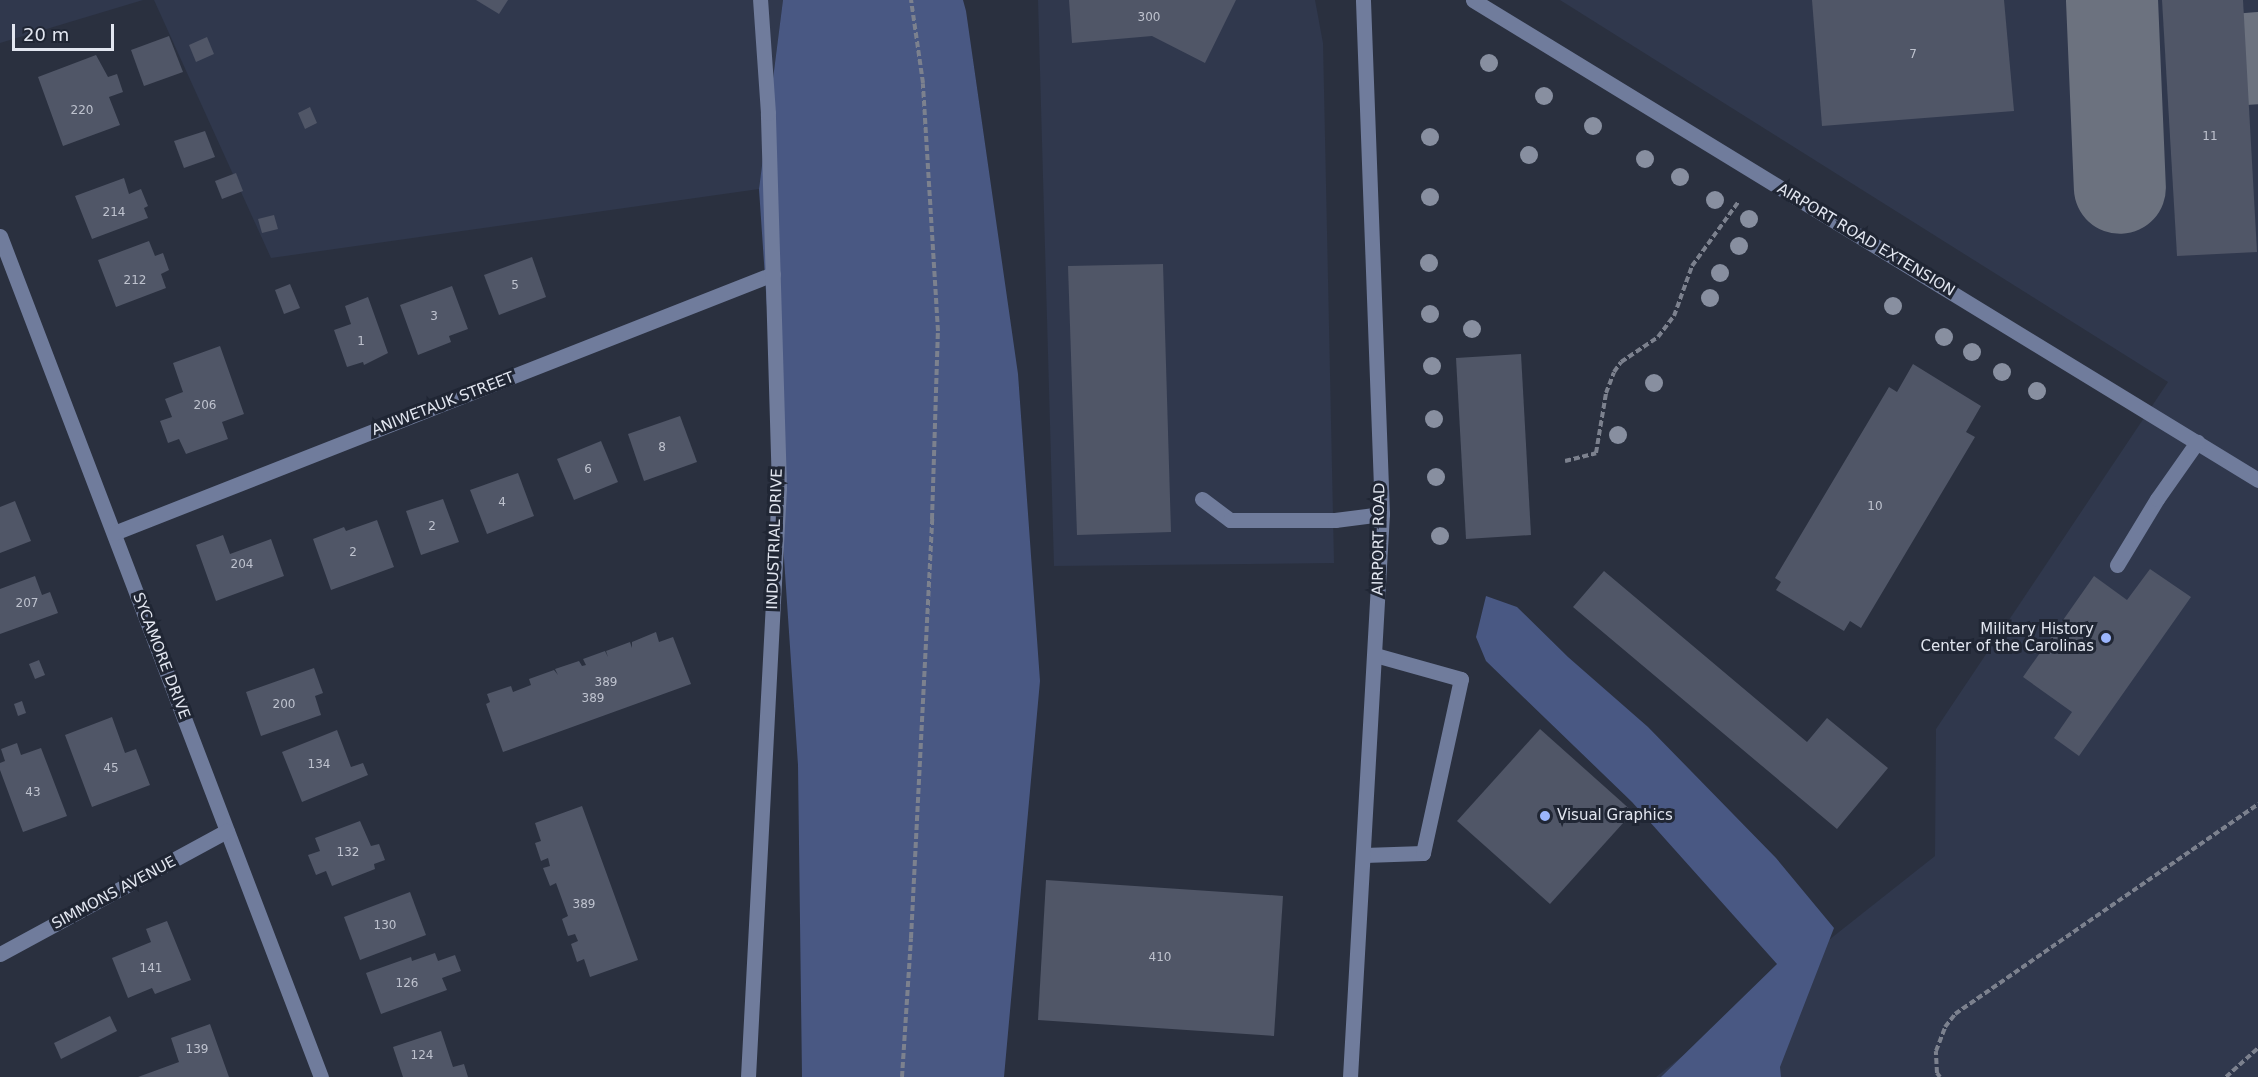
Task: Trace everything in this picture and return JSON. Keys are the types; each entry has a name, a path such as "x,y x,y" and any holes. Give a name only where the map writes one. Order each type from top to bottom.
{"street":[{"name":"INDUSTRIAL DRIVE","path":"748,1077 779,488 768,113 760,0"},
{"name":"AIRPORT ROAD","path":"1350,1077 1382,514 1363,0"},
{"name":"AIRPORT ROAD EXTENSION","path":"1473,0 2258,480"},
{"name":"SYCAMORE DRIVE","path":"0,236 321,1077"},
{"name":"ANIWETAUK STREET","path":"114,533 773,274"},
{"path":"2117,565 2157,499 2197,442"},
{"path":"1202,499 1230,520 1335,520 1382,514"},
{"path":"1364,855 1423,853 1461,680 1375,655"},
{"name":"SIMMONS AVENUE","path":"0,954 227,831"}],"path":[{"path":"902,1077 932,519 938,331 922,83 911,0"},
{"path":"1565,461 1596,453 1606,393 1614,372 1621,362 1658,337 1674,316 1692,266 1739,201"},
{"path":"1940,1077 1936,1051 1945,1027 1955,1014 2258,804"},
{"path":"2226,1077 2258,1048"}],"shaded area":[{"path":"0,0 143,0 0,43"},
{"path":"154,0 783,0 759,189 271,258"},
{"path":"783,0 963,0 966,11 1018,374 1040,681 1004,1077 802,1077 798,765 759,189"},
{"path":"1038,0 1315,0 1323,43 1334,563 1054,566"},
{"path":"1560,0 2258,0 2258,1077 1656,1077 1935,856 1936,729 2168,382"},
{"path":"1486,596 1517,607 1568,657 1648,727 1776,858 1834,928 1780,1067 1781,1077 1661,1077 1777,964 1632,802 1486,661 1476,637"}],"building":[{"path":"476,0 508,0 499,14"},
{"path":"1069,0 1236,0 1205,63 1152,36 1072,43"},
{"path":"1812,0 2004,0 2014,111 1822,126"},
{"path":"2162,0 2243,0 2257,252 2177,256"},
{"path":"169,36 183,72 144,86 131,50"},
{"path":"207,37 214,54 196,62 189,45"},
{"path":"96,55 108,77 117,74 123,92 109,97 120,125 63,146 38,77"},
{"path":"310,107 317,123 305,129 298,113"},
{"path":"205,131 215,157 184,168 174,141"},
{"path":"236,173 243,191 222,199 215,181"},
{"path":"124,178 129,194 141,189 148,206 144,208 148,218 92,239 75,196"},
{"path":"274,215 278,229 262,233 258,219"},
{"path":"149,241 155,256 163,253 169,270 161,274 166,288 116,307 98,260"},
{"path":"532,257 546,297 499,315 484,275"},
{"path":"1163,264 1171,532 1077,535 1068,266"},
{"path":"290,284 300,308 284,314 275,290"},
{"path":"452,286 468,329 449,336 451,342 418,355 400,305"},
{"path":"368,297 388,353 364,365 363,362 347,367 334,330 351,324 345,306"},
{"path":"220,346 244,414 222,422 228,439 186,454 179,439 168,443 160,421 172,417 165,399 183,392 173,363"},
{"path":"1521,354 1531,535 1466,539 1456,358"},
{"path":"1913,364 1981,406 1966,432 1975,437 1861,628 1850,621 1844,631 1776,590 1781,582 1775,578 1889,387 1897,392"},
{"path":"680,416 697,462 644,481 628,434"},
{"path":"601,441 618,482 574,500 557,459"},
{"path":"518,473 534,516 487,534 470,490"},
{"path":"443,499 459,542 421,555 406,511"},
{"path":"15,501 31,541 0,553 0,507"},
{"path":"377,520 394,567 331,590 313,539 344,527 346,531"},
{"path":"223,535 230,554 271,539 284,576 216,601 196,545"},
{"name":"Military History Center of the Carolinas","path":"2150,569 2191,597 2079,756 2054,738 2072,712 2023,677 2094,576 2127,600"},
{"path":"1604,571 1807,742 1827,718 1888,768 1837,829 1573,607"},
{"path":"35,576 42,595 50,592 58,613 0,634 0,589"},
{"path":"656,632 659,642 673,637 691,684 503,752 486,704 490,702 487,694 511,686 513,692 531,685 529,679 554,670 558,675 555,669 579,661 582,666 586,665 583,659 605,651 608,657 606,651 630,642 632,648 632,642"},
{"path":"39,660 45,675 35,679 29,664"},
{"path":"314,668 323,693 315,696 321,715 261,736 246,692"},
{"path":"22,701 26,713 18,716 14,704"},
{"path":"112,717 125,753 136,749 150,785 92,807 65,735"},
{"name":"Visual Graphics","path":"1540,729 1633,812 1550,904 1457,821"},
{"path":"337,730 351,767 363,763 368,775 302,802 282,752"},
{"path":"17,743 21,755 41,748 67,816 23,832 0,770 0,763 5,761 1,749"},
{"path":"582,806 638,960 590,977 584,959 577,962 571,944 578,941 575,934 568,936 562,919 568,916 556,883 550,886 543,868 550,866 548,858 541,861 535,843 541,841 535,823"},
{"path":"360,821 371,846 379,844 385,860 374,864 375,869 332,886 326,871 316,875 308,855 320,851 315,838"},
{"path":"1046,880 1283,896 1274,1036 1038,1020"},
{"path":"410,892 426,935 360,960 344,917"},
{"path":"167,921 191,980 155,994 152,988 128,998 112,958 151,942 146,929"},
{"path":"435,953 438,961 455,955 461,971 442,978 447,990 381,1014 366,973 411,957 412,961"},
{"path":"110,1016 117,1031 61,1059 54,1043"},
{"path":"210,1024 229,1077 138,1077 179,1062 171,1038"},
{"path":"441,1031 453,1067 464,1064 468,1077 403,1077 393,1047"}],"taxiway":[{"path":"2112,0 2120,188"},
{"path":"2246,59 2258,58"}],"place":[{"name":"Military History Center of the Carolinas","path":"2106,638"},
{"name":"Visual Graphics","path":"1545,816"}]}
